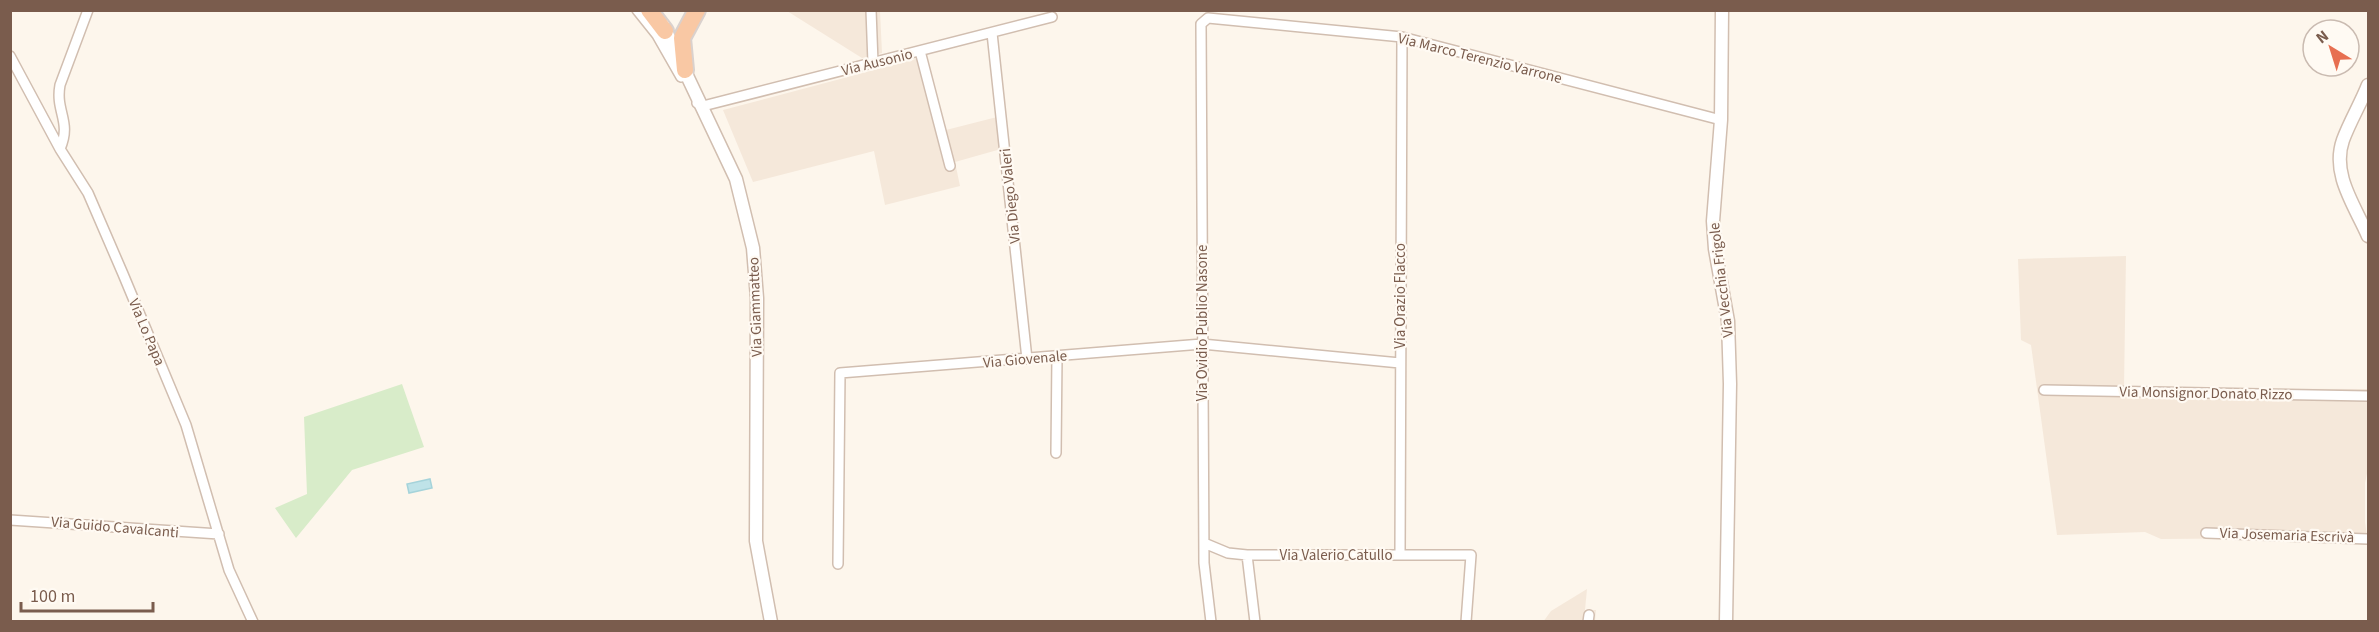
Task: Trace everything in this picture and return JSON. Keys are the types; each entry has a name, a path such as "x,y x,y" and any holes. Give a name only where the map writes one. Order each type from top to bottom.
{"highway":[{"path":"649,10 665,32"},
{"path":"685,70 682,38 697,10"}],"street":[{"path":"60,149 67,132 58,96 60,85 88,10"},
{"path":"637,10 663,44 694,102 703,106"},
{"name":"Via Giammatteo","path":"656,10 736,178 748,222 755,265 756,541 771,621"},
{"path":"871,10 873,63"},
{"name":"Via Vecchia Frigole","path":"1722,10 1721,120 1713,221 1714,249 1728,321 1731,384 1726,621"},
{"name":"Via Ausonio","path":"703,106 1052,17"},
{"name":"Via Marco Terenzio Varrone","path":"1201,24 1208,18 1402,37 1721,120"},
{"name":"Via Ovidio Publio Nasone","path":"1201,24 1204,543 1211,621"},
{"name":"Via Diego Valeri","path":"992,33 1026,358"},
{"name":"Via Orazio Flacco","path":"1400,555 1402,37"},
{"path":"920,51 950,166"},
{"name":"Via Lo Papa","path":"10,56 60,149 88,193 186,425 230,570 253,621"},
{"path":"2368,85 2343,140 2339,161 2343,182 2368,236"},
{"name":"Via Giovenale","path":"838,564 840,374 1202,345 1400,363"},
{"path":"1056,453 1057,356"},
{"name":"Via Monsignor Donato Rizzo","path":"2044,390 2368,396"},
{"name":"Via Guido Cavalcanti","path":"10,520 219,534"},
{"name":"Via Josemaria Escrivà","path":"2206,533 2368,539"},
{"name":"Via Valerio Catullo","path":"1204,543 1228,553 1247,555 1471,555 1466,621"},
{"path":"1247,555 1255,621"}],"shaded area":[{"path":"787,11 880,11 882,53 862,58"},
{"path":"927,56 946,130 997,117 1001,149 955,162 960,186 885,205 874,151 753,182 723,110"},
{"path":"2126,256 2124,388 2368,389 2368,469 2365,483 2365,522 2368,544 2287,538 2161,539 2145,532 2057,535 2031,345 2021,340 2018,259"},
{"path":"1587,589 1585,610 1596,610 1595,621 1543,622 1551,611"}],"green space":[{"path":"402,384 424,447 352,470 296,538 275,508 307,494 304,417"}],"water":[{"path":"430,479 432,488 409,493 407,484"}]}
